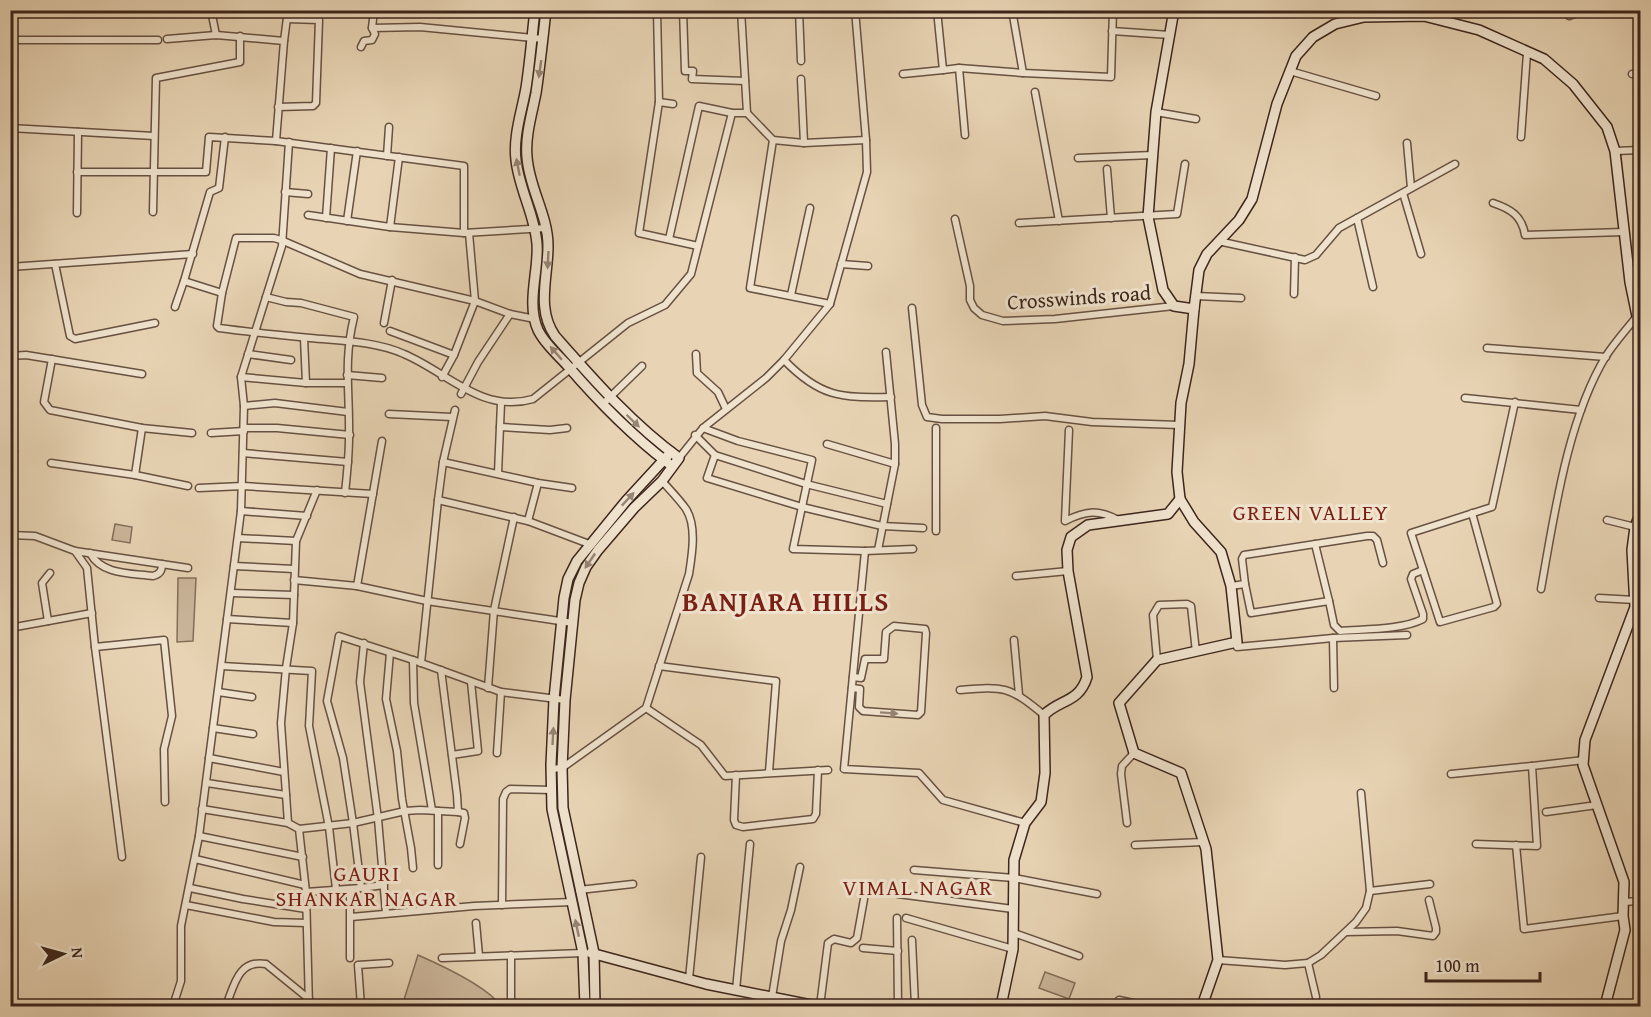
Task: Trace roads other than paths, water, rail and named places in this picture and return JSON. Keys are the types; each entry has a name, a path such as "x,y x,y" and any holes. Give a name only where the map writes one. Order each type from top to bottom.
{"street":[{"path":"211,10 216,35"},
{"path":"276,141 288,10"},
{"path":"361,47 364,41 372,40 375,34 372,28 374,10"},
{"path":"535,10 530,65 516,142 516,159 536,229 533,300 538,331 602,405 634,437 672,466"},
{"path":"546,10 540,67 527,143 530,172 547,228 545,317 555,336 610,398 641,429 675,455"},
{"path":"657,10 659,102 639,233 698,246"},
{"path":"683,10 685,71 693,71 692,79 745,81"},
{"path":"741,10 747,112 773,140 804,143 866,140"},
{"path":"799,10 801,61"},
{"path":"585,1006 583,953 552,809 554,699 568,579 589,544 664,460 675,455 702,428 766,378 784,360 830,304 867,172 855,10"},
{"path":"937,10 943,69"},
{"path":"1012,10 1023,73"},
{"path":"903,74 959,68 1111,77 1113,10"},
{"path":"1174,10 1156,112 1148,217 1163,290 1174,306 1194,309"},
{"path":"1569,16 1586,10"},
{"path":"1134,753 1119,703 1157,660 1237,642 1231,586 1221,552 1194,522 1180,499 1177,472 1181,403 1189,364 1198,270 1207,254 1239,220 1252,199 1277,104 1296,56 1313,37 1335,24 1364,17 1424,13 1479,30 1544,59 1573,84 1607,127 1615,151 1630,282 1639,316 1606,357 1581,410 1559,489 1541,590"},
{"path":"279,107 313,106 316,103 319,20 287,19"},
{"path":"372,28 420,27 543,39"},
{"path":"1112,31 1170,35"},
{"path":"167,39 216,35 284,41"},
{"path":"153,212 156,78 240,62 240,36"},
{"path":"10,39 158,40"},
{"path":"1521,137 1527,52"},
{"path":"959,68 965,135"},
{"path":"1290,71 1376,96"},
{"path":"1632,74 1641,76"},
{"path":"801,79 804,143"},
{"path":"1035,92 1059,221"},
{"path":"659,102 673,104"},
{"path":"669,239 699,106 732,113 747,112"},
{"path":"1156,112 1196,119"},
{"path":"535,319 510,314 475,301 360,274 274,238 236,238 217,321 219,328 375,345 404,354 442,376 462,391 501,403 520,403 533,399 628,323 665,305 691,274 732,113"},
{"path":"387,156 389,127"},
{"path":"10,128 154,136"},
{"path":"77,213 78,132"},
{"path":"77,172 206,172 209,137 289,142 464,166 467,233 475,301 454,355 442,376"},
{"path":"175,307 210,192 219,188 225,137"},
{"path":"773,140 750,288 830,304"},
{"path":"173,1006 181,981 181,926 190,888 207,783 241,511 244,429 242,378 282,246 289,142"},
{"path":"1407,143 1412,188"},
{"path":"326,218 331,148"},
{"path":"1615,151 1641,150"},
{"path":"347,221 357,151"},
{"path":"1078,158 1153,155"},
{"path":"390,228 399,158"},
{"path":"1019,223 1177,214 1185,164"},
{"path":"1218,241 1305,260 1316,255 1339,228 1455,164"},
{"path":"1107,169 1111,219"},
{"path":"285,192 308,194"},
{"path":"1403,193 1421,254"},
{"path":"1493,203 1506,207 1520,218 1525,235 1624,232"},
{"path":"791,295 810,208"},
{"path":"308,215 390,228 467,233 547,228"},
{"path":"1357,218 1373,287"},
{"name":"Crosswinds road","path":"955,219 970,286 970,300 974,308 982,315 1003,321 1055,319 1174,306"},
{"path":"10,267 193,254"},
{"path":"1294,257 1294,294"},
{"path":"55,264 70,336 75,339 155,323"},
{"path":"841,264 868,266"},
{"path":"384,323 392,280"},
{"path":"184,281 222,293"},
{"path":"1196,296 1241,298"},
{"path":"266,297 301,303 354,317 348,342 347,383 350,435 345,493"},
{"path":"912,308 922,405 927,417 1000,419 1045,416 1092,422 1179,425"},
{"path":"462,391 510,314"},
{"path":"390,331 454,355"},
{"path":"304,338 306,383"},
{"path":"1486,348 1606,357"},
{"path":"878,550 895,464 896,444 886,352"},
{"path":"248,354 291,360"},
{"path":"696,354 697,373 718,392 726,409"},
{"path":"10,356 26,355 142,374"},
{"path":"52,359 44,402 47,409 142,428 192,433"},
{"path":"784,360 810,384 828,392 851,398 891,398"},
{"path":"602,405 642,366"},
{"path":"347,375 382,378"},
{"path":"242,378 306,383 347,383"},
{"path":"1465,398 1581,410"},
{"path":"1472,513 1497,604 1494,607 1440,622 1411,533 1472,513 1492,507 1515,402"},
{"path":"244,406 275,403 348,412"},
{"path":"498,473 501,403"},
{"path":"389,414 454,414 443,462 421,663"},
{"path":"500,427 547,430 567,428"},
{"path":"135,475 142,428"},
{"path":"211,433 278,428 350,435"},
{"path":"702,428 738,441 812,460 793,549 865,551 913,549"},
{"path":"936,428 936,531"},
{"path":"1069,430 1065,521 1079,514 1100,511 1118,520"},
{"path":"695,435 715,455 806,484 887,504"},
{"path":"357,586 382,441"},
{"path":"827,444 895,464"},
{"path":"243,453 348,462"},
{"path":"596,1006 594,953 563,808 565,700 573,623 579,583 586,567 634,508 662,480 672,466 675,455"},
{"path":"715,455 707,478 802,507 882,526 923,528"},
{"path":"443,462 538,483 572,488"},
{"path":"51,463 135,475 188,486"},
{"path":"551,769 562,768 646,708 689,574 691,560 690,518 687,510 662,480"},
{"path":"528,521 538,483"},
{"path":"199,489 243,486 373,494"},
{"path":"288,823 282,723 286,668 293,623 296,541 316,490"},
{"path":"1001,1006 1013,949 1014,860 1025,824 1041,802 1045,772 1044,715 1050,708 1071,699 1083,689 1087,677 1068,571 1068,550 1071,537 1088,525 1168,514 1180,499"},
{"path":"438,500 528,521 589,544"},
{"path":"241,511 307,516"},
{"path":"1605,1006 1625,930 1624,882 1583,765 1585,740 1635,607 1632,550 1635,527 1641,514"},
{"path":"488,688 494,610 514,517"},
{"path":"1607,520 1635,527"},
{"path":"10,535 35,536 75,551 188,568"},
{"path":"1329,601 1251,613 1245,584 1242,559 1244,555 1373,536 1377,540 1383,563"},
{"path":"238,538 296,541"},
{"path":"1315,544 1334,625 1340,631 1398,625 1423,619 1411,579 1413,574 1423,570"},
{"path":"75,551 87,568 122,857"},
{"path":"865,551 844,769 918,773 943,800 1025,824"},
{"path":"90,553 95,563 104,569 153,576 159,574 162,564"},
{"path":"234,566 294,569"},
{"path":"1016,576 1068,571"},
{"path":"48,621 42,583 50,573"},
{"path":"294,580 357,586 427,601 573,623"},
{"path":"1231,586 1245,584"},
{"path":"231,593 294,595"},
{"path":"1599,598 1635,600"},
{"path":"1157,660 1153,615 1159,605 1187,604 1191,606 1196,652"},
{"path":"10,628 92,613"},
{"path":"227,619 293,623"},
{"path":"852,688 860,688 860,707 863,711 918,715 921,712 927,633 925,629 894,626 886,632 884,659 865,658 861,678 853,677"},
{"path":"1237,647 1333,638 1407,635"},
{"path":"361,888 343,758 327,701 339,636 501,692 565,700"},
{"path":"1333,638 1334,688"},
{"path":"1014,639 1019,695"},
{"path":"95,647 164,640 172,716 164,749 165,802"},
{"path":"364,643 360,682 378,819 386,913"},
{"path":"390,653 387,699 398,751 412,868"},
{"path":"413,660 414,703 435,811 438,866"},
{"path":"222,666 312,671 309,726 329,827 336,890"},
{"path":"659,666 776,681 770,772"},
{"path":"441,670 458,812"},
{"path":"452,755 478,751 471,681"},
{"path":"960,690 995,687 1019,695 1044,715"},
{"path":"218,692 252,697"},
{"path":"497,753 501,692"},
{"path":"646,708 701,745 725,776 828,770"},
{"path":"213,728 253,734"},
{"path":"1126,823 1121,774 1122,766 1134,753"},
{"path":"1134,753 1181,773 1203,842 1218,960 1202,1006"},
{"path":"209,758 284,772"},
{"path":"1451,774 1584,760"},
{"path":"1476,844 1537,846 1532,766"},
{"path":"736,775 734,820 736,825 743,827 815,818 818,770"},
{"path":"207,783 286,795"},
{"path":"502,905 503,799 506,792 510,789 552,790"},
{"path":"1218,960 1285,965 1308,963 1321,955 1356,922 1366,908 1370,891 1361,793"},
{"path":"1546,812 1597,805"},
{"path":"202,809 288,823 299,829 378,819 405,811 458,812 464,813 465,818 460,844"},
{"path":"299,829 305,888 309,1003"},
{"path":"199,836 303,857"},
{"path":"1135,845 1203,842"},
{"path":"736,990 750,844"},
{"path":"1516,845 1524,929 1623,916"},
{"path":"689,979 701,857"},
{"path":"195,859 305,888 336,890 384,885"},
{"path":"772,997 781,941 800,867"},
{"path":"914,870 1014,878 1097,894"},
{"path":"579,890 633,884"},
{"path":"1370,891 1430,884"},
{"path":"190,888 306,909"},
{"path":"350,889 350,958"},
{"path":"898,894 1013,909"},
{"path":"442,958 594,953 689,979 818,1006 828,943 834,939 851,942 857,938 864,899"},
{"path":"1346,932 1397,931 1433,936 1436,928 1430,900"},
{"path":"1623,902 1641,901"},
{"path":"351,917 572,902"},
{"path":"186,905 278,923 306,923"},
{"path":"897,918 898,1006"},
{"path":"906,918 1013,949"},
{"path":"476,923 479,956"},
{"path":"1014,933 1079,956"},
{"path":"912,940 915,1006"},
{"path":"863,948 898,951"},
{"path":"511,954 511,1006"},
{"path":"226,1006 240,970 260,963 266,964 309,1003"},
{"path":"361,1006 358,965 389,963"},
{"path":"1308,963 1316,997"},
{"path":"1119,1000 1147,1006"}],"district":[{"name":"GREEN VALLEY","path":"1311,512"},
{"name":"BANJARA HILLS","path":"786,601"},
{"name":"GAURI SHANKAR NAGAR","path":"367,886"},
{"name":"VIMAL NAGAR","path":"918,887"}]}
